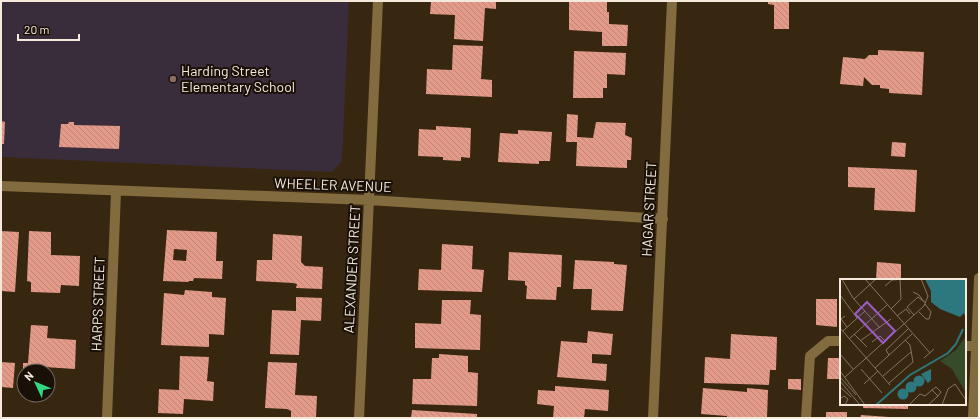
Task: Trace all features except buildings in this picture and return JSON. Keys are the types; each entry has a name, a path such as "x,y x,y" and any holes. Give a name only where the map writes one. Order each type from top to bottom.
{"street":[{"name":"ALEXANDER STREET","path":"359,418 378,1"},
{"name":"HAGAR STREET","path":"653,418 672,1"},
{"name":"WHEELER AVENUE","path":"1,186 116,192 369,200 663,219"},
{"name":"HARPS STREET","path":"107,418 116,192"},
{"path":"973,418 979,278"},
{"path":"806,418 810,356 828,340 840,341"},
{"path":"966,346 976,346"}],"shaded area":[{"name":"Harding Street Elementary School","path":"1,1 349,1 342,161 332,172 1,157"}],"place":[{"name":"Harding Street Elementary School","path":"173,79"}]}
